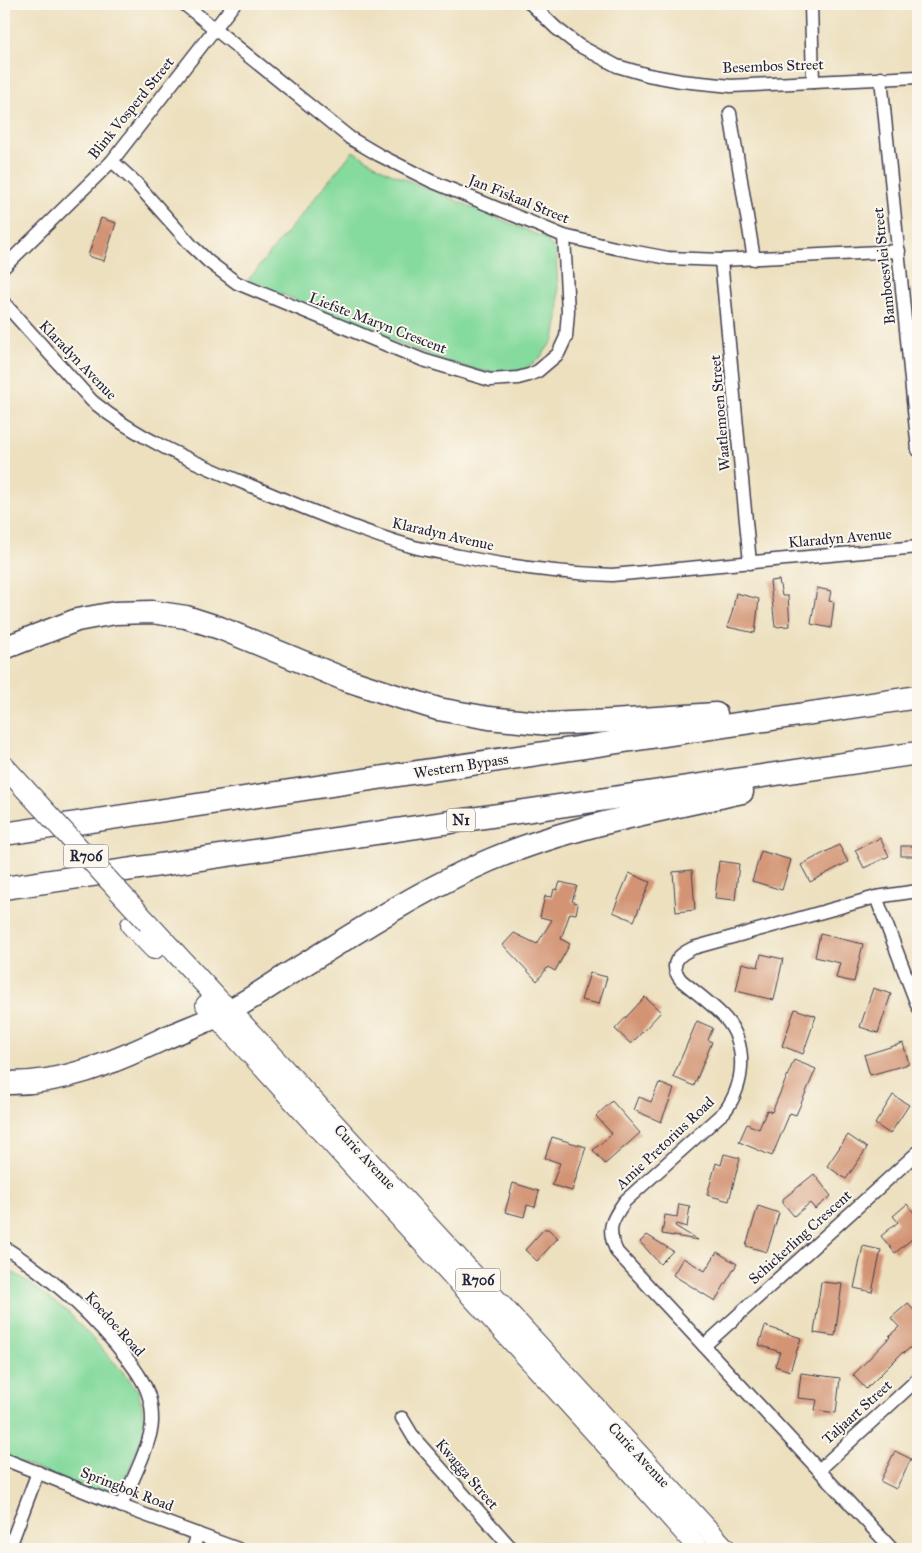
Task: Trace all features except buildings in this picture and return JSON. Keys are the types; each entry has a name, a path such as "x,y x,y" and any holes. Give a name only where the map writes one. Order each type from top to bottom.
{"highway":[{"path":"4,648 78,620 115,613 152,612 186,617 212,625 282,652 344,679 393,695 438,709 489,718 549,724 894,700"},
{"name":"Western Bypass","path":"4,834 918,697"},
{"name":"N1","path":"4,888 918,753"},
{"path":"4,1084 40,1082 92,1069 129,1055 223,1013 415,896 470,869 516,850 579,830 767,786 847,763"}],"main road":[{"name":"Curie Avenue","path":"4,766 15,791 726,1549"},
{"name":"Curie Avenue","path":"223,1013 228,1029 568,1402 699,1549"}],"street":[{"name":"Jan Fiskaal Street","path":"184,4 350,138 431,181 564,236 668,258 721,260 899,251"},
{"name":"Blink Vosperd Street","path":"4,267 112,161 234,4"},
{"name":"Besembos Street","path":"531,4 578,45 617,66 648,75 681,81 731,86 918,76"},
{"path":"811,4 813,82"},
{"name":"Bamboesvlei Street","path":"881,78 918,450"},
{"path":"730,113 754,259"},
{"name":"Liefste Maryn Crescent","path":"112,161 136,183 204,257 238,284 423,360 490,380 518,378 529,375 538,371 558,354 566,337 568,312 564,236"},
{"name":"Waatlemoen Street","path":"721,260 750,563"},
{"name":"Klaradyn Avenue","path":"4,303 82,391 123,425 148,440 229,477 343,524 415,548 532,569 578,574 612,575 918,547"},
{"name":"Amie Pretorius Road","path":"892,1549 617,1252 611,1240 611,1227 616,1214 625,1202 725,1111 732,1102 740,1078 741,1054 733,1030 725,1018 678,976 675,968 678,957 693,948 876,897 918,891"},
{"path":"876,897 918,1007"},
{"name":"Schickerling Crescent","path":"704,1346 918,1152"},
{"name":"Koedoe Road","path":"4,1247 54,1284 80,1307 113,1341 138,1373 149,1397 152,1421 149,1438 121,1506"},
{"name":"Taljaart Street","path":"818,1470 918,1379"},
{"name":"Kwagga Street","path":"402,1418 414,1438 512,1549"},
{"name":"Springbok Road","path":"4,1459 121,1506 238,1549"},
{"path":"9,1549 38,1472"},
{"path":"193,1549 198,1534"}],"green space":[{"path":"353,151 386,171 545,238 556,251 559,311 554,339 540,358 525,369 506,373 480,371 434,358 248,280"},
{"path":"4,1267 68,1312 138,1391 143,1409 144,1432 121,1491 106,1497 4,1456"}]}
